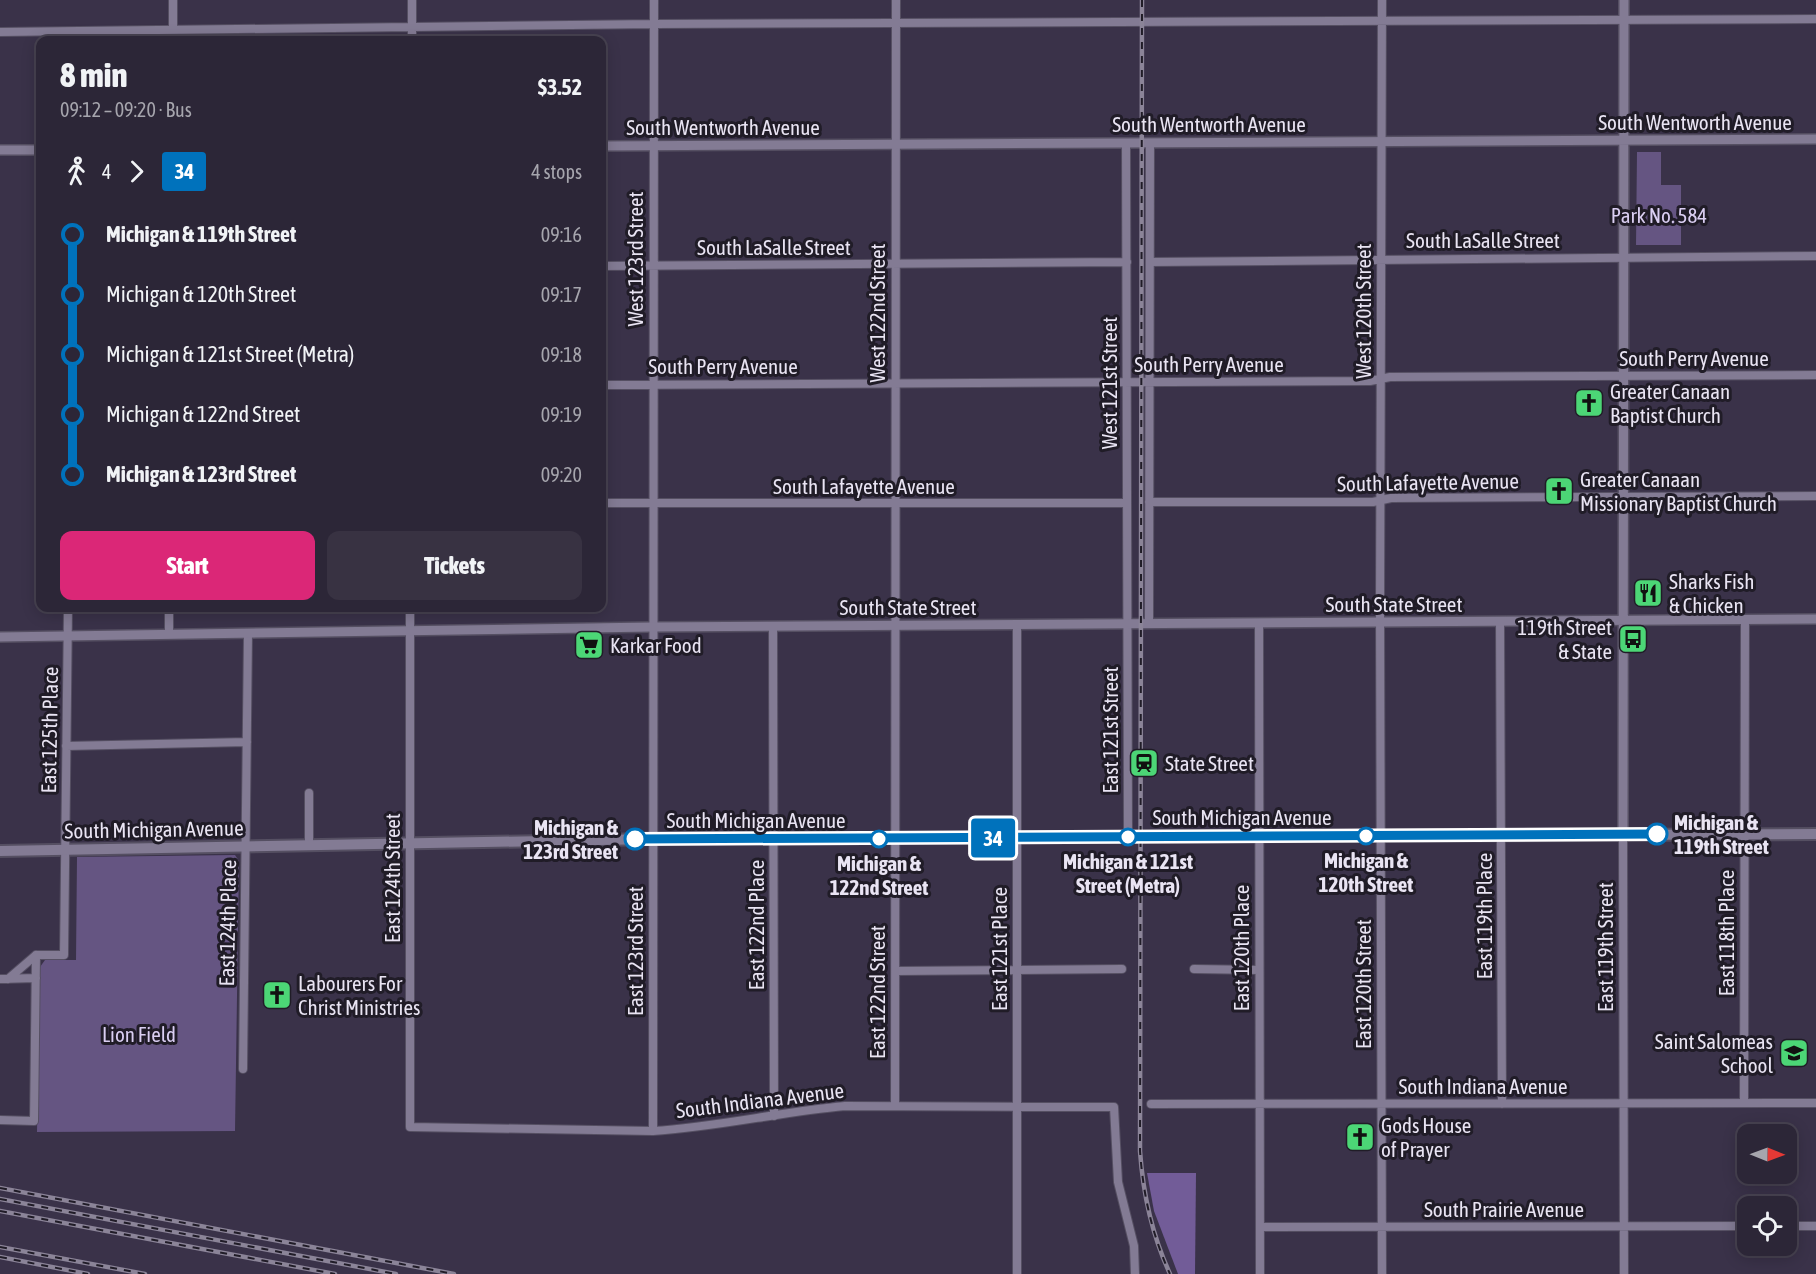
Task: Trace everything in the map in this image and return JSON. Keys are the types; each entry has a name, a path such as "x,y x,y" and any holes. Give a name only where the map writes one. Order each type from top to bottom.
{"main road":[{"name":"South Michigan Avenue","path":"0,851 652,839 1816,834"}],"street":[{"path":"173,0 173,36"},
{"path":"412,0 412,36"},
{"name":"West 123rd Street","path":"652,627 654,0"},
{"name":"West 122nd Street","path":"894,625 896,0"},
{"name":"West 120th Street","path":"1380,622 1382,0"},
{"name":"East 119th Street","path":"1624,0 1624,1274"},
{"path":"0,32 654,24 1816,19"},
{"name":"South Wentworth Avenue","path":"606,146 1816,139"},
{"name":"West 121st Street","path":"1126,143 1127,624"},
{"name":"West 121st Street","path":"1149,624 1150,143"},
{"path":"0,150 36,150"},
{"name":"South LaSalle Street","path":"1150,262 1816,256"},
{"name":"South LaSalle Street","path":"606,266 1127,262"},
{"name":"South Perry Avenue","path":"606,385 1370,381 1390,376 1816,375"},
{"name":"South Lafayette Avenue","path":"1149,502 1373,502 1380,500 1816,496"},
{"name":"South Lafayette Avenue","path":"606,503 1127,503"},
{"name":"East 125th Place","path":"36,955 64,954 68,612"},
{"path":"170,612 170,634"},
{"name":"East 124th Street","path":"410,612 410,1127"},
{"name":"South State Street","path":"0,637 652,627 1816,619"},
{"name":"East 118th Place","path":"1744,1103 1745,620"},
{"name":"East 119th Place","path":"1500,621 1502,1104"},
{"name":"East 120th Street","path":"1380,622 1383,1274"},
{"name":"East 120th Place","path":"1259,623 1260,1274"},
{"name":"East 121st Place","path":"1017,624 1017,1274"},
{"name":"East 121st Street","path":"1127,624 1128,837"},
{"name":"East 122nd Street","path":"894,625 895,1106"},
{"name":"East 122nd Place","path":"773,626 774,1116"},
{"name":"East 123rd Street","path":"652,627 653,1131"},
{"name":"East 124th Place","path":"243,1069 248,633"},
{"path":"66,746 247,742"},
{"path":"309,793 309,846"},
{"path":"0,1120 34,1121 36,955"},
{"path":"4,979 36,955"},
{"path":"896,971 1122,969"},
{"path":"1194,969 1259,970"},
{"path":"4,979 36,978"},
{"name":"South Indiana Avenue","path":"1151,1104 1816,1102"},
{"name":"South Indiana Avenue","path":"410,1127 653,1131 774,1116 802,1109 844,1106 1114,1107 1118,1182 1134,1246 1135,1274"},
{"name":"South Prairie Avenue","path":"1261,1227 1737,1226"},
{"path":"1797,1226 1816,1226"}],"green space":[{"name":"Park No. 584","path":"1637,152 1661,152 1661,185 1681,185 1681,245 1636,245"},
{"name":"Lion Field","path":"235,855 239,861 235,1131 37,1132 40,967 45,960 76,960 77,857"}],"shaded area":[{"path":"1147,1173 1196,1173 1195,1274 1178,1274 1154,1211"}],"railway":[{"path":"1142,0 1140,1151 1149,1214 1170,1274"},
{"path":"0,1188 454,1274"},
{"path":"0,1199 396,1274"},
{"path":"0,1211 335,1274"},
{"path":"0,1247 145,1274"},
{"path":"0,1257 88,1274"}],"bus line":[{"name":"34","path":"635,839 1657,834"}],"place":[{"name":"Greater Canaan Baptist Church","path":"1589,403"},
{"name":"Greater Canaan Missionary Baptist Church","path":"1559,491"},
{"name":"Sharks Fish & Chicken","path":"1648,593"},
{"name":"119th Street & State","path":"1633,639"},
{"name":"Karkar Food","path":"589,645"},
{"name":"State Street","path":"1144,763"},
{"name":"Michigan & 119th Street","path":"1657,834"},
{"name":"Michigan & 120th Street","path":"1366,836"},
{"name":"Michigan & 121st Street (Metra)","path":"1128,837"},
{"name":"Michigan & 123rd Street","path":"635,839"},
{"name":"Michigan & 122nd Street","path":"879,839"},
{"name":"Labourers For Christ Ministries","path":"277,995"},
{"name":"Saint Salomeas School","path":"1794,1053"},
{"name":"Gods House of Prayer","path":"1360,1137"}]}
